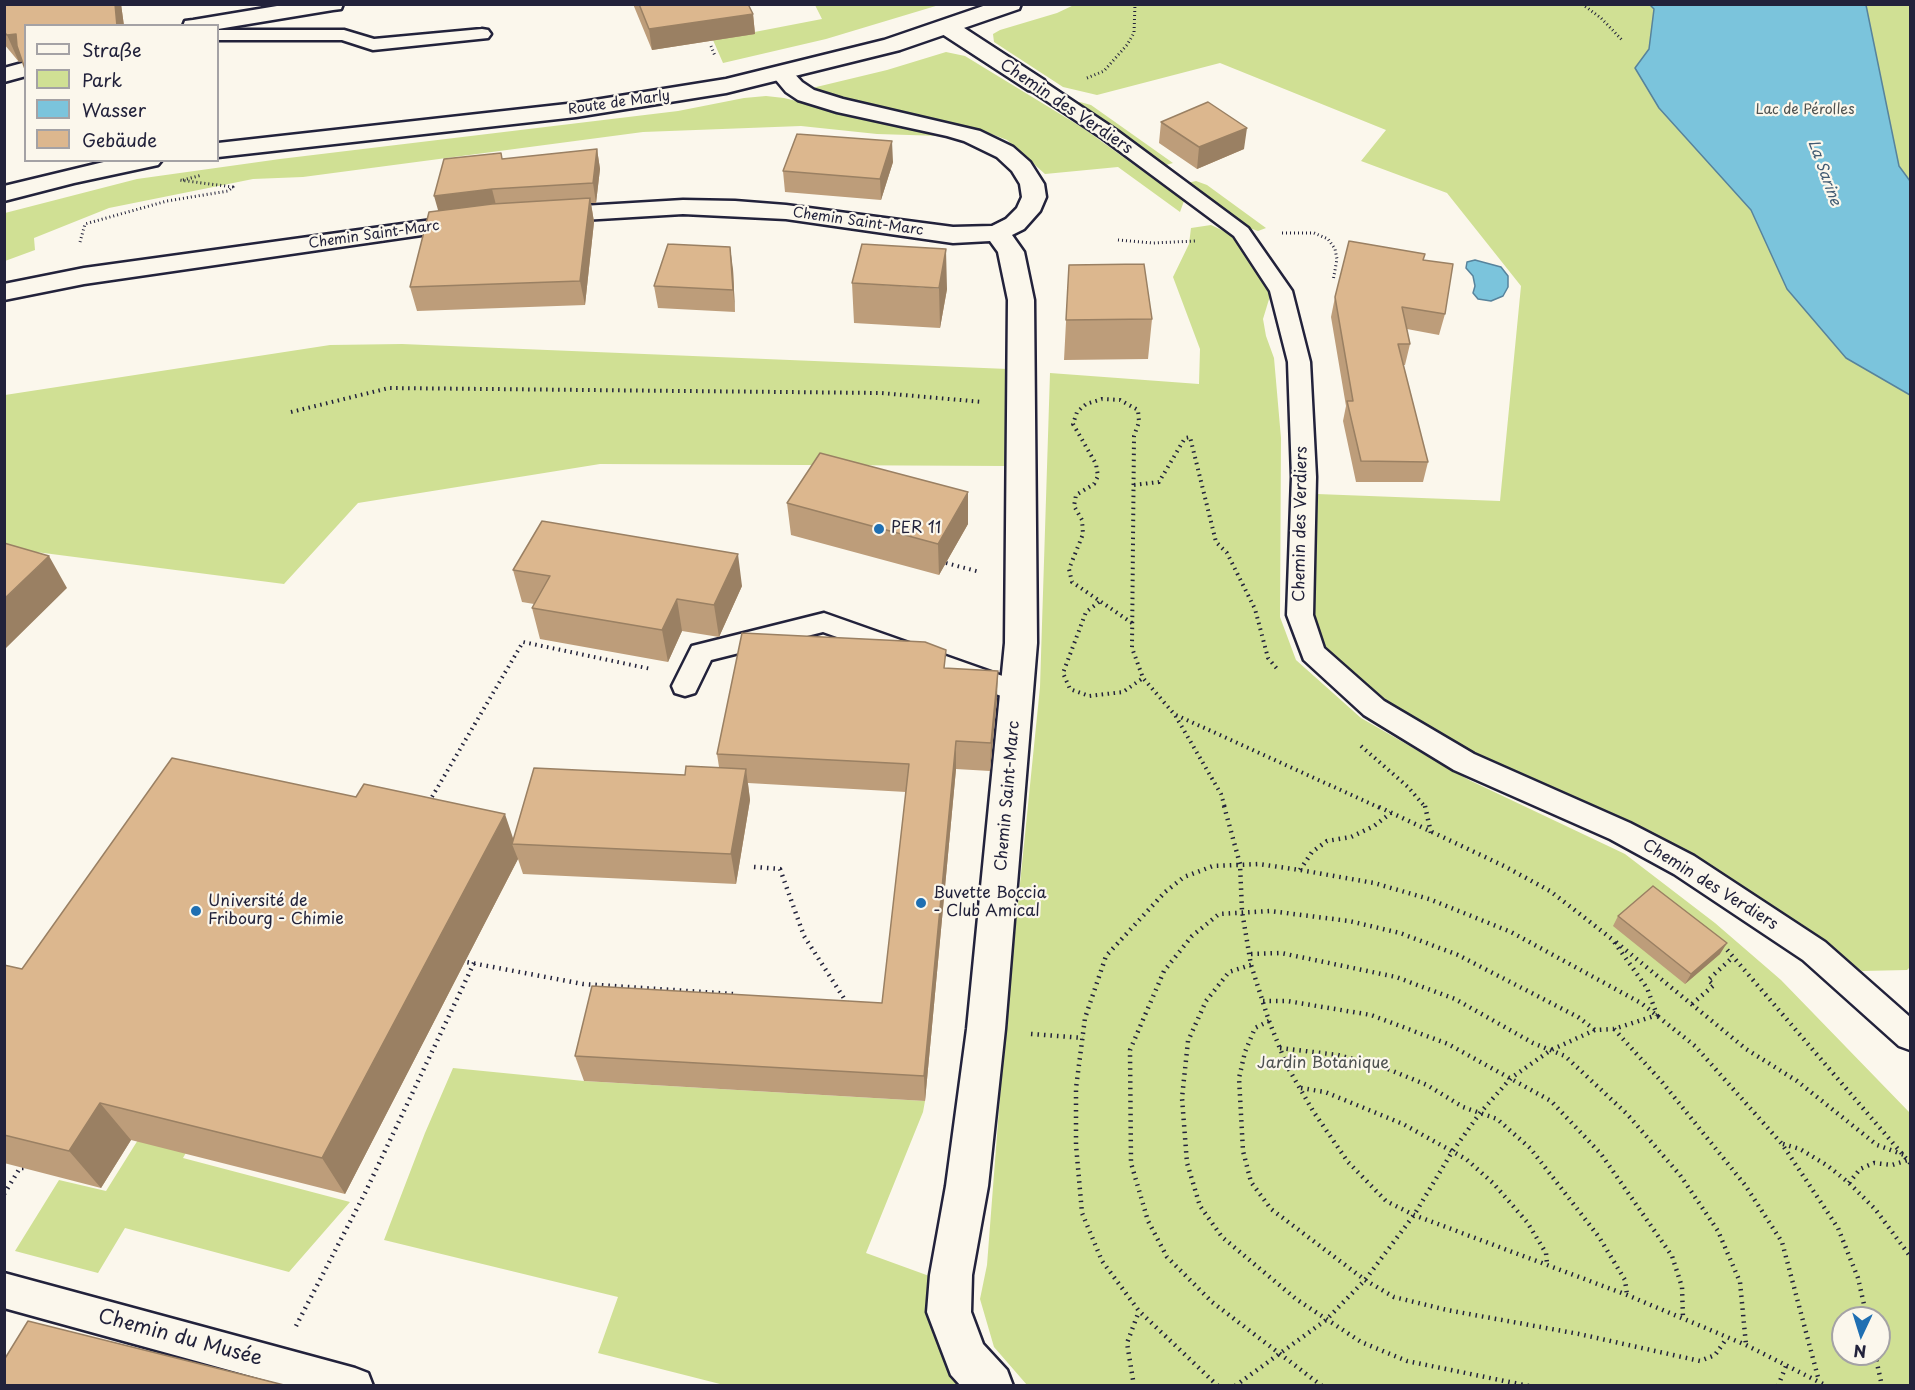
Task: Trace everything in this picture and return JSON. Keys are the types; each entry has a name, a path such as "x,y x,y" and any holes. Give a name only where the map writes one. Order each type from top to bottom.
{"street":[{"path":"206,24 333,4"},
{"name":"Route de Marly","path":"219,150 576,110 726,86 892,45 1011,4"},
{"name":"Chemin des Verdiers","path":"947,27 1036,85"},
{"path":"4,75 24,70"},
{"path":"782,74 794,87 806,95 837,105 952,130 972,136 1005,152 1022,167 1032,184 1034,197 1028,211 1015,224 997,233"},
{"path":"4,195 71,176 140,162"},
{"name":"Chemin Saint-Marc","path":"520,216 683,207 735,208 786,212 953,235 997,233 1011,252 1021,300 1021,643 986,1029 967,1186 951,1275 949,1312 967,1359 991,1386"},
{"name":"Chemin Saint-Marc","path":"4,292 84,276 486,219"}],"lane":[{"path":"219,35 344,35 373,45 482,34"},
{"name":"Chemin des Verdiers","path":"1036,85 1109,134 1241,232 1281,291 1299,362 1304,477 1300,615 1313,653 1374,708 1464,762 1620,831 1684,865 1814,951 1911,1036"},
{"path":"687,682 700,653 824,622 1018,692"},
{"name":"Chemin du Musée","path":"4,1290 355,1386"}],"path":[{"path":"1085,78 1104,71 1127,45 1134,33 1135,4"},
{"path":"1582,4 1602,18 1622,40"},
{"path":"80,242 85,224 168,201 228,191 233,187 186,182"},
{"path":"1250,243 1276,233 1314,233 1328,239 1338,259 1333,281"},
{"path":"1118,240 1154,243 1205,241"},
{"path":"291,412 389,388 881,393 1020,405"},
{"path":"1132,623 1072,582 1068,569 1083,534 1082,520 1074,506 1076,495 1094,484 1098,476 1096,464 1073,424 1077,412 1086,404 1102,399 1120,400 1138,410 1139,422 1134,436 1132,648 1143,678 1176,715 1221,794 1240,864 1242,911 1251,954 1251,965 1269,1021 1279,1048 1313,1111 1348,1162 1386,1202 1414,1215 1627,1295 1746,1345 1827,1386"},
{"path":"1134,485 1159,482 1185,438 1190,437 1216,542 1227,553 1255,609 1268,658 1282,674"},
{"path":"1099,602 1086,612 1064,674 1070,689 1089,696 1123,692 1143,678"},
{"path":"424,810 523,642 687,682"},
{"path":"1176,715 1504,866 1550,891 1746,1049 1797,1081 1877,1145 1904,1155"},
{"path":"1356,742 1408,787 1427,809 1431,833"},
{"path":"1300,870 1312,852 1327,841 1351,837 1374,826 1391,813"},
{"path":"1218,1386 1139,1311 1102,1261 1082,1213 1076,1145 1076,1088 1085,1018 1106,956 1165,892 1184,877 1213,866 1259,864 1300,870 1374,883 1430,899 1511,932 1641,1003 1695,1046 1782,1144 1838,1228 1858,1278 1864,1306"},
{"path":"754,867 780,869 804,936 847,1003"},
{"path":"1322,1386 1212,1302 1167,1257 1148,1221 1131,1163 1130,1050 1164,971 1192,936 1219,914 1270,911 1349,921 1400,933 1458,955 1578,1017 1595,1030"},
{"path":"1612,939 1647,988 1657,1015"},
{"path":"1719,941 1909,1161 1892,1165 1874,1164 1860,1169 1849,1183"},
{"path":"1251,954 1281,953 1396,977 1455,999 1533,1043 1565,1056 1627,1114 1680,1175 1718,1231 1740,1282 1746,1345"},
{"path":"1692,1004 1714,985 1708,980 1733,957"},
{"path":"459,960 583,984 737,995"},
{"path":"276,1364 365,1193 474,963"},
{"path":"1251,965 1229,972 1206,1002 1188,1041 1182,1098 1187,1163 1200,1206 1222,1238 1326,1320 1362,1342 1407,1360 1529,1386"},
{"path":"1263,1001 1287,1001 1371,1015 1448,1044 1551,1101 1601,1154 1672,1256 1682,1287 1683,1319"},
{"path":"1235,1386 1326,1320 1365,1280 1414,1215 1452,1152 1480,1113 1511,1078 1551,1050 1595,1030 1614,1029 1657,1015"},
{"path":"1269,1021 1255,1028 1245,1052 1239,1078 1243,1151 1251,1182 1271,1209 1365,1280 1394,1297 1447,1310 1579,1334 1700,1361 1715,1355 1727,1338"},
{"path":"986,1029 1083,1038"},
{"path":"1614,1029 1662,1082 1745,1185 1782,1242 1803,1313 1819,1382"},
{"path":"1279,1048 1338,1054 1383,1067 1427,1085 1463,1107 1497,1119 1530,1148 1599,1237 1625,1280 1627,1295"},
{"path":"1301,1088 1325,1092 1403,1124 1466,1158 1527,1222 1546,1253 1547,1264"},
{"path":"1782,1144 1800,1149 1828,1166 1849,1183 1875,1209 1911,1256"},
{"path":"4,1194 20,1168 25,1168"},
{"path":"1134,1386 1127,1343 1139,1311"},
{"path":"1778,1386 1786,1366"},
{"path":"1878,1366 1882,1386"}],"green space":[{"path":"1076,4 1910,5 1910,967 1907,970 1862,971 1733,882 1636,828 1467,754 1382,704 1327,655 1314,619 1317,494 1500,501 1521,286 1447,193 1361,161 1386,130 1220,63 1097,95 1063,87 994,42 993,34 1000,30 1057,13"},
{"path":"815,5 939,5 826,39 723,63 713,40 822,19"},
{"path":"946,52 965,56 1083,128 1184,201 1180,212 1118,167 1045,174 1007,140 981,130 808,89 887,70"},
{"path":"766,96 784,98 942,136 877,134 801,126 643,132 303,177 253,179 109,208 34,238 35,250 5,261 5,213 137,179 280,159 678,111"},
{"path":"1073,103 1091,105 1173,163 1163,166"},
{"path":"1196,181 1207,185 1266,228 1258,231 1249,228 1187,183"},
{"name":"Jardin Botanique","path":"1211,225 1230,234 1265,282 1270,296 1263,319 1274,358 1281,438 1280,617 1296,660 1361,718 1469,780 1625,854 1715,923 1781,980 1910,1113 1910,1385 1027,1385 994,1347 980,1299 987,1265 1005,1031 1040,687 1050,373 1199,384 1200,349 1173,277 1189,244 1191,228"},
{"path":"402,344 1008,369 1006,466 600,464 358,503 284,584 5,548 5,395 330,345"},
{"path":"453,1068 584,1081 925,1101 923,1112 866,1253 932,1277 929,1308 943,1354 970,1385 724,1385 598,1353 618,1297 384,1240"},
{"path":"168,1092 213,1104 183,1158 350,1202 289,1272 125,1228 98,1273 15,1251 59,1180 106,1191"}],"water":[{"name":"Lac de Pérolles","path":"1650,5 1866,5 1899,166 1910,181 1910,395 1846,358 1787,289 1751,210 1659,108 1635,68 1649,49 1654,9"},
{"path":"1475,260 1501,267 1508,276 1508,287 1503,296 1491,301 1478,299 1473,293 1475,286 1473,276 1466,268 1467,262"}],"building":[{"path":"4,4 115,4 117,24 24,24 24,66 17,46 16,34 7,35 4,32"},
{"path":"639,4 748,4 753,14 649,29"},
{"path":"1208,102 1247,128 1199,147 1161,122"},
{"path":"797,134 892,141 880,179 783,171"},
{"path":"597,149 593,183 492,189 434,196 444,159 501,153 502,159"},
{"path":"590,198 580,281 410,287 429,212 492,204"},
{"path":"1349,241 1425,254 1423,260 1453,264 1445,314 1402,307 1410,344 1398,344 1428,462 1361,461 1347,401 1353,401 1335,297"},
{"path":"668,244 730,247 733,290 654,286"},
{"path":"862,244 946,249 939,288 852,283"},
{"path":"1144,264 1152,319 1066,320 1069,265"},
{"path":"820,453 968,492 938,544 787,503"},
{"path":"542,521 738,554 714,605 677,599 662,630 532,608 550,576 513,570"},
{"path":"4,543 49,556 4,599"},
{"path":"742,633 925,642 946,650 944,668 998,671 991,743 956,741 924,1076 575,1056 592,986 882,1003 909,764 717,754"},
{"path":"172,758 356,797 364,784 505,814 322,1158 100,1103 69,1151 4,1135 4,965 22,969"},
{"path":"686,766 746,769 731,854 512,844 534,768 685,775"},
{"path":"1653,886 1727,943 1691,974 1618,916"},
{"path":"28,1321 288,1386 4,1386 4,1360"}],"place":[{"name":"PER 11","path":"879,529"},
{"name":"Buvette Boccia - Club Amical","path":"921,903"},
{"name":"Université de Fribourg - Chimie","path":"196,911"}],"water label":[{"name":"La Sarine","path":"1824,173"}]}
